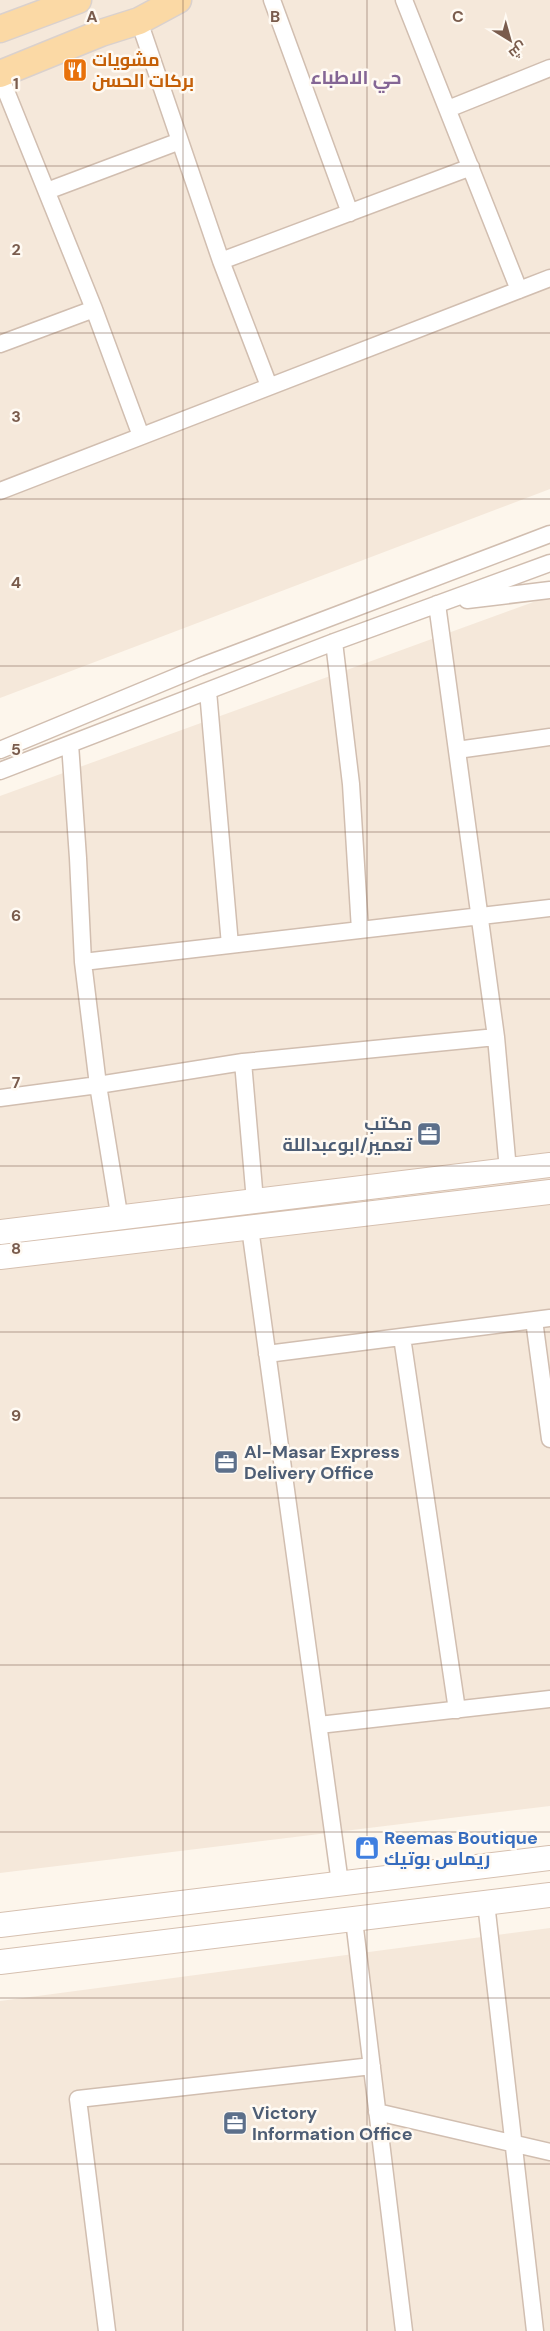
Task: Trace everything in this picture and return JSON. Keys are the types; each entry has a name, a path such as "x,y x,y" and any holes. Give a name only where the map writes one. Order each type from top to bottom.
{"main road":[{"path":"0,28 38,7 78,0"},
{"path":"0,75 101,33 139,21 178,0"},
{"path":"0,1232 550,1165"},
{"path":"400,1183 393,1190 392,1199 401,1210"},
{"path":"376,1186 384,1192 386,1201 376,1212"},
{"path":"0,1258 550,1192"},
{"path":"0,1925 550,1858"},
{"path":"0,1962 550,1895"},
{"path":"111,1912 104,1924 104,1930 105,1937 113,1948"},
{"path":"57,1918 67,1931 68,1939 63,1954"}],"street":[{"path":"272,0 350,213"},
{"path":"404,0 518,290"},
{"path":"139,21 222,261 269,386"},
{"path":"448,109 550,68"},
{"path":"0,75 94,309 142,436"},
{"path":"46,192 180,142"},
{"path":"222,261 471,167"},
{"path":"0,491 550,278"},
{"path":"0,344 94,309"},
{"path":"0,750 200,667 550,534"},
{"path":"0,771 334,642 550,563"},
{"path":"437,604 550,590"},
{"path":"437,604 496,1038 508,1170"},
{"path":"334,642 351,784 360,930"},
{"path":"208,691 230,945"},
{"path":"457,750 550,737"},
{"path":"70,744 83,962 98,1085 118,1208"},
{"path":"83,962 550,908"},
{"path":"0,1098 98,1085 243,1062 496,1038"},
{"path":"243,1062 255,1201"},
{"path":"250,1228 340,1883"},
{"path":"267,1354 542,1319 550,1439"},
{"path":"402,1337 457,1710"},
{"path":"319,1724 550,1699"},
{"path":"486,1903 536,2331"},
{"path":"354,1920 404,2331"},
{"path":"107,2331 78,2099 372,2066"},
{"path":"377,2112 550,2152"}],"shaded area":[{"path":"0,0 550,0 550,489 0,698"},
{"path":"550,596 550,1806 0,1873 0,796"},
{"path":"550,1928 550,2331 0,2331 0,2001"}],"place":[{"name":"مشويات بركات الحسن","path":"75,70"},
{"name":"مكتب تعمير/ابوعبداللة","path":"429,1134"},
{"name":"Al-Masar Express Delivery Office","path":"226,1462"},
{"name":"Reemas Boutique ريماس بوتيك","path":"367,1848"},
{"name":"Victory Information Office","path":"235,2123"}],"district":[{"name":"حي الاطباء","path":"356,77"}]}
